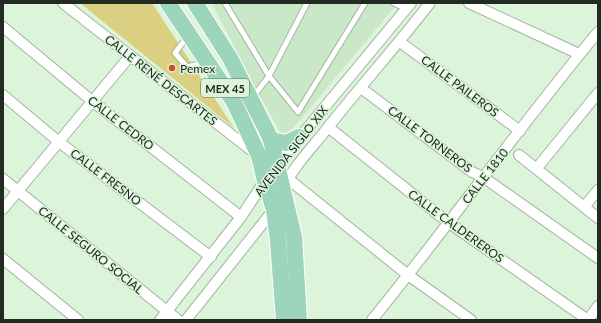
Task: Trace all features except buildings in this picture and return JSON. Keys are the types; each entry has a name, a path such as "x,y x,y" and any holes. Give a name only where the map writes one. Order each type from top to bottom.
{"main road":[{"name":"MEX 45","path":"168,3 234,102 259,156 274,210 284,320"},
{"name":"MEX 45","path":"195,3 230,58 271,140 277,164 285,184 294,237 299,320"},
{"path":"271,140 286,143 300,137"}],"street":[{"name":"CALLE RENÉ DESCARTES","path":"63,3 259,156"},
{"name":"AVENIDA SIGLO XIX","path":"186,320 274,210 285,184 328,127 400,42 430,3"},
{"path":"469,3 579,54"},
{"name":"AVENIDA SIGLO XIX","path":"160,320 241,217 277,164 408,6"},
{"name":"CALLE CEDRO","path":"3,27 92,101 241,217"},
{"name":"CALLE 1810","path":"372,320 579,54 598,32"},
{"name":"CALLE PAILEROS","path":"400,42 520,131"},
{"path":"3,209 130,56"},
{"name":"CALLE TORNEROS","path":"361,88 472,172 483,177 598,258"},
{"path":"537,168 598,93"},
{"name":"CALLE FRESNO","path":"3,94 59,142 211,256"},
{"name":"CALLE CALDEREROS","path":"328,127 449,223 588,320"},
{"path":"519,154 598,218"},
{"name":"CALLE SEGURO SOCIAL","path":"3,179 178,320"},
{"path":"285,184 471,320"},
{"path":"584,207 598,190"},
{"path":"3,259 78,320"},
{"path":"588,320 598,306"}],"lane":[{"path":"225,3 269,76 298,112 365,3"},
{"path":"251,99 269,76 307,3"},
{"path":"394,3 408,6"},
{"path":"189,34 175,53 186,67 208,62"}],"shaded area":[{"path":"80,3 152,3 234,128"},
{"path":"212,3 398,3 284,139 252,82"}],"place":[{"name":"Pemex","path":"172,68"}]}
